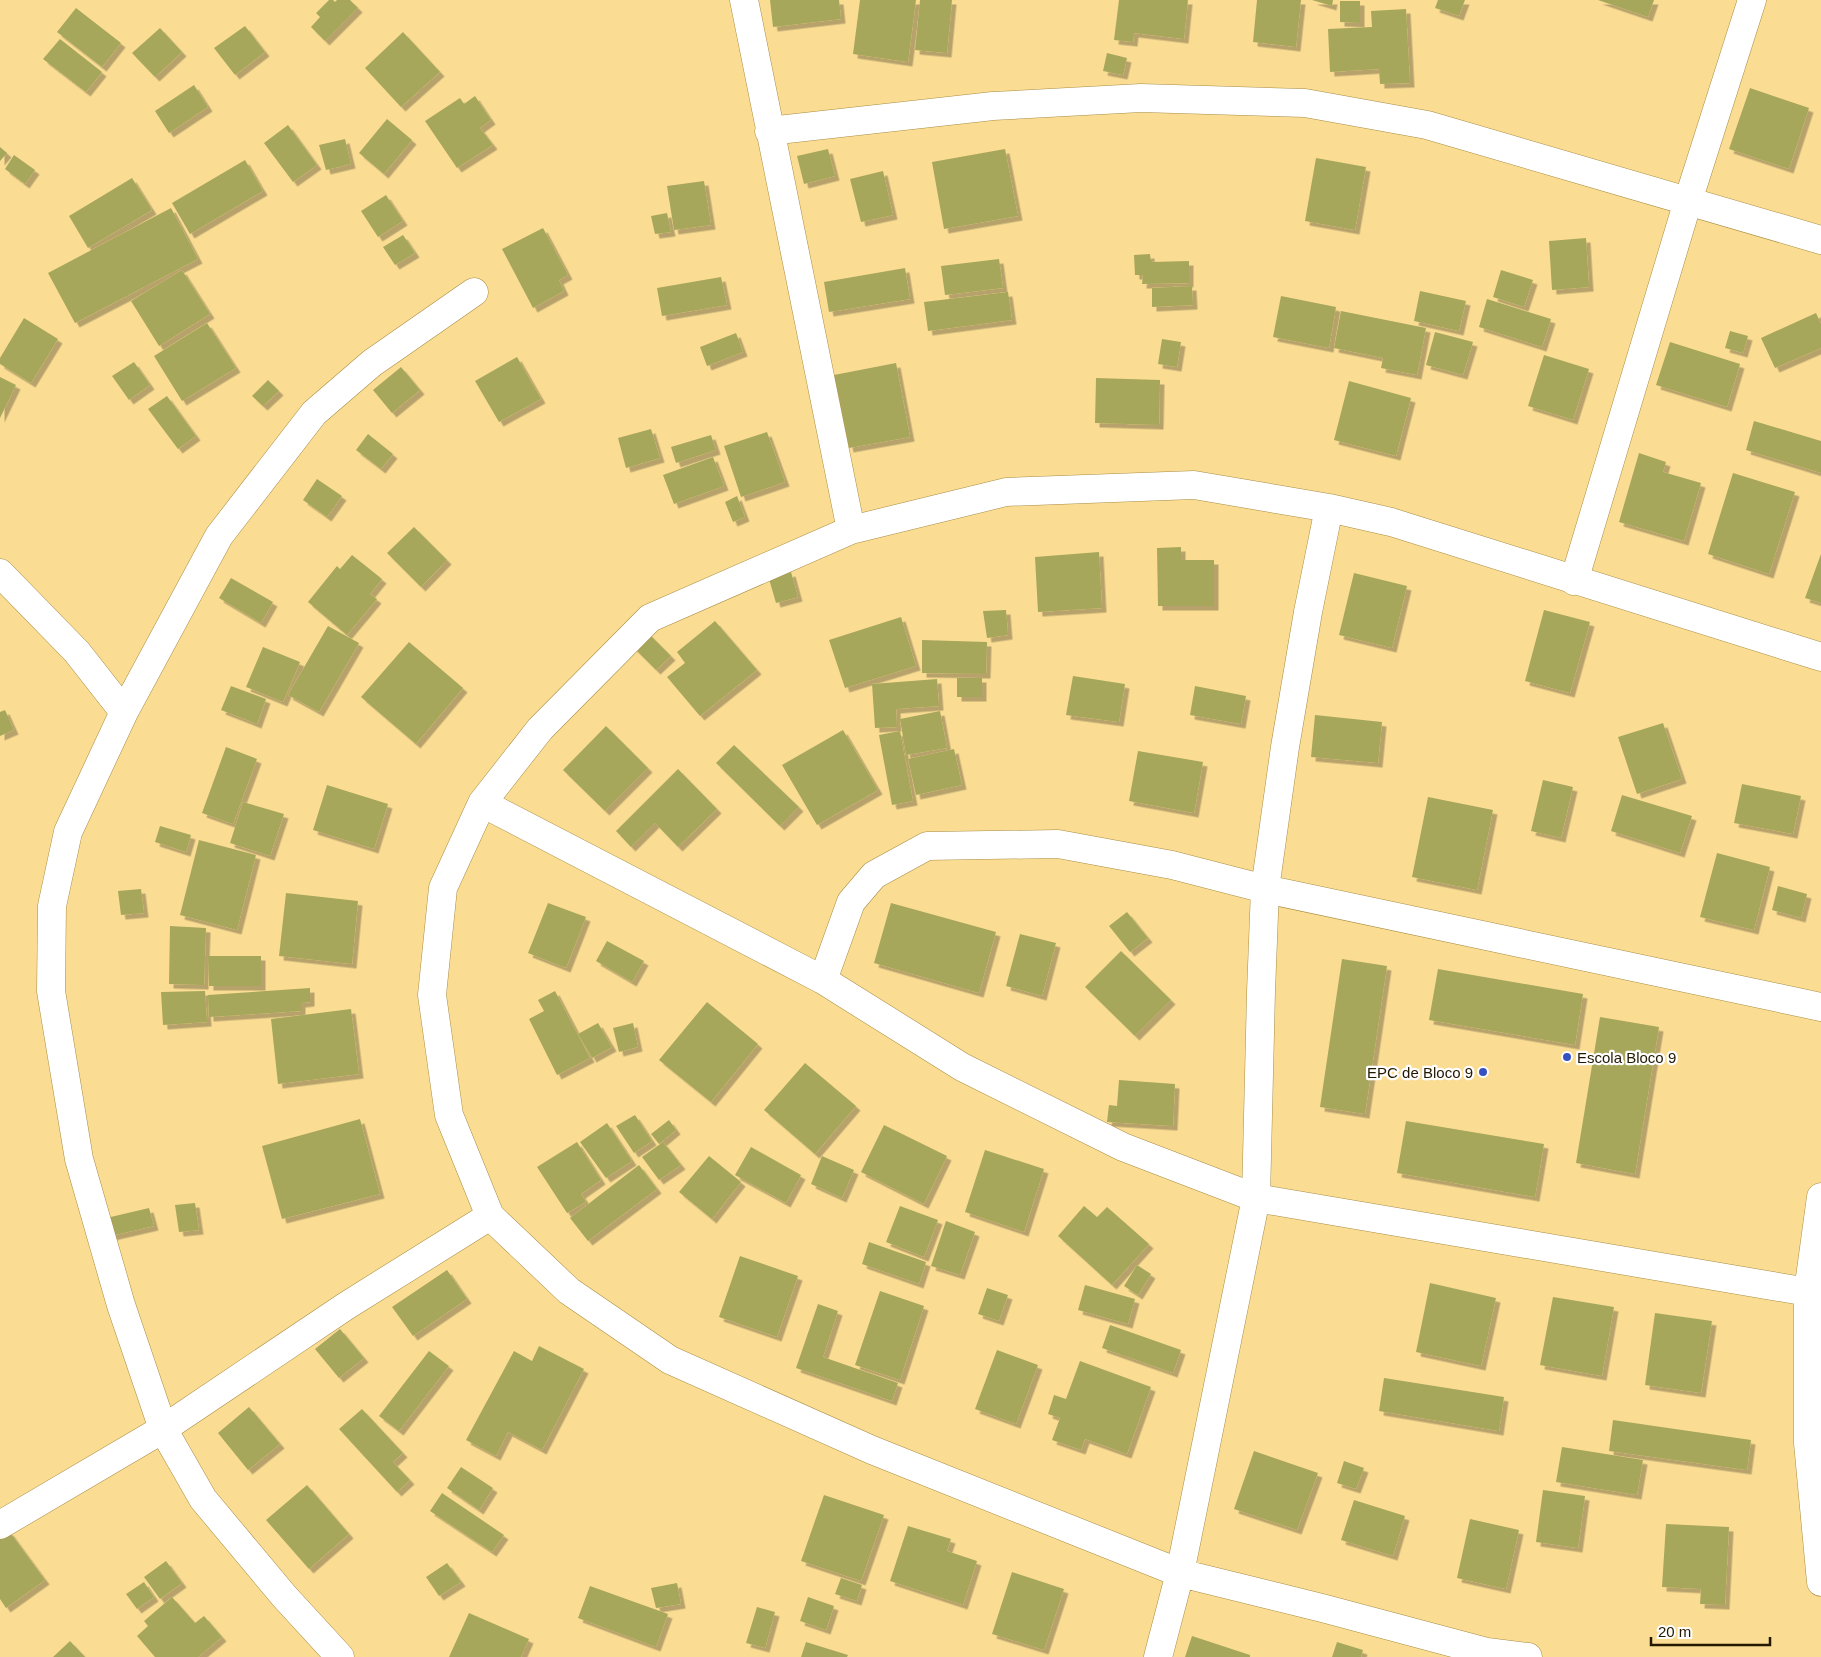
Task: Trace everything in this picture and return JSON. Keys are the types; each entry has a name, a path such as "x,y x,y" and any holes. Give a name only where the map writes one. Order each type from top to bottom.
{"street":[{"path":"744,0 851,530"},
{"path":"1574,581 1688,201 1752,0"},
{"path":"769,131 993,106 1141,98 1305,103 1427,125 1821,240"},
{"path":"340,1657 284,1596 203,1498 163,1429 122,1305 79,1159 51,991 52,906 68,832 124,712 219,536 314,413 372,364 474,292"},
{"path":"1528,1657 1487,1652 1331,1610 1180,1573 872,1450 670,1360 569,1291 490,1216 449,1115 432,995 443,888 482,803 540,729 650,618 851,530 1006,492 1194,485 1329,508 1391,522 1821,658"},
{"path":"1158,1657 1180,1573 1256,1198 1261,992 1266,889 1285,747 1308,612 1329,508"},
{"path":"0,573 77,652 124,712"},
{"path":"482,803 823,980 962,1067 1123,1147 1256,1198 1808,1292"},
{"path":"823,980 851,902 874,874 928,846 1058,844 1172,865 1266,889 1821,1007"},
{"path":"1821,1197 1808,1292 1808,1443 1821,1582"},
{"path":"0,1525 163,1429 346,1306 490,1216"}],"building":[{"path":"329,0 335,2 337,0 350,0 358,8 325,41 311,27 320,17 316,13"},
{"path":"770,0 839,0 841,19 773,27"},
{"path":"860,0 916,0 908,62 853,54"},
{"path":"920,0 952,0 947,53 915,50"},
{"path":"1119,0 1188,0 1184,39 1134,33 1133,42 1114,40"},
{"path":"1257,0 1301,0 1296,47 1253,42"},
{"path":"1312,0 1333,0 1332,6"},
{"path":"1438,0 1465,0 1459,16 1435,8"},
{"path":"1598,0 1654,0 1648,17"},
{"path":"1340,1 1360,1 1360,23 1340,22"},
{"path":"76,8 121,43 102,67 57,32"},
{"path":"1406,9 1410,83 1380,84 1379,69 1330,72 1328,29 1372,27 1371,11"},
{"path":"245,26 265,52 235,75 214,48"},
{"path":"160,28 182,52 155,77 132,53"},
{"path":"403,32 440,72 401,107 365,68"},
{"path":"60,39 102,72 86,92 43,59"},
{"path":"1107,53 1127,58 1123,75 1103,71"},
{"path":"194,85 208,107 169,133 155,111"},
{"path":"1750,88 1809,108 1789,169 1729,149"},
{"path":"475,96 491,120 480,128 493,145 457,168 425,121 460,98 464,104"},
{"path":"387,119 412,140 384,174 359,153"},
{"path":"288,125 317,165 293,182 264,143"},
{"path":"345,139 351,164 326,170 319,145"},
{"path":"0,147 7,153 0,161"},
{"path":"828,149 835,176 804,184 797,156"},
{"path":"1005,149 1018,216 944,229 932,162"},
{"path":"14,155 35,170 25,184 5,169"},
{"path":"1316,158 1366,167 1355,230 1305,221"},
{"path":"245,160 263,191 190,234 172,203"},
{"path":"883,171 893,215 861,222 850,179"},
{"path":"132,178 152,210 88,248 69,216"},
{"path":"704,181 711,225 674,230 667,186"},
{"path":"386,195 403,221 378,237 361,211"},
{"path":"171,208 198,259 75,323 48,273"},
{"path":"667,213 671,232 655,234 651,216"},
{"path":"543,228 568,275 559,280 564,291 533,308 502,249"},
{"path":"403,235 415,253 395,265 383,247"},
{"path":"1586,238 1589,287 1552,290 1549,241"},
{"path":"1150,254 1151,262 1189,261 1189,283 1142,284 1143,275 1135,275 1134,255"},
{"path":"999,259 1003,288 945,295 941,266"},
{"path":"905,268 910,299 829,312 824,282"},
{"path":"182,270 210,314 159,346 131,301"},
{"path":"1501,270 1533,280 1524,307 1493,297"},
{"path":"721,277 727,305 662,316 657,288"},
{"path":"1192,286 1193,305 1152,307 1152,288"},
{"path":"1420,291 1466,301 1459,331 1414,321"},
{"path":"1008,292 1012,320 928,331 924,302"},
{"path":"1281,296 1336,307 1329,348 1273,337"},
{"path":"1487,299 1551,319 1542,347 1479,327"},
{"path":"1341,311 1426,328 1417,375 1381,368 1383,358 1334,348"},
{"path":"1816,313 1821,324 1821,348 1775,368 1761,338"},
{"path":"24,318 58,339 31,383 0,364 0,358"},
{"path":"207,323 236,368 182,401 154,356"},
{"path":"1730,331 1748,336 1743,353 1725,348"},
{"path":"1435,332 1473,342 1463,375 1426,365"},
{"path":"736,333 743,352 707,366 700,347"},
{"path":"1162,339 1181,342 1177,367 1158,364"},
{"path":"1670,342 1740,364 1727,407 1656,385"},
{"path":"1544,355 1589,369 1573,420 1528,406"},
{"path":"517,357 541,399 499,422 475,381"},
{"path":"134,362 150,385 129,400 112,376"},
{"path":"896,363 910,437 849,448 834,375"},
{"path":"401,367 420,390 392,413 373,390"},
{"path":"0,377 16,385 0,418"},
{"path":"1096,378 1160,380 1159,425 1095,423"},
{"path":"268,380 279,391 263,406 252,396"},
{"path":"1349,381 1411,398 1396,456 1334,440"},
{"path":"167,396 196,436 178,449 148,409"},
{"path":"1754,421 1821,441 1821,473 1746,450"},
{"path":"651,429 660,458 626,468 618,438"},
{"path":"767,432 785,482 741,497 724,446"},
{"path":"368,434 393,454 381,469 356,450"},
{"path":"711,435 716,450 676,463 671,447"},
{"path":"1639,453 1666,462 1663,472 1701,483 1684,541 1619,522"},
{"path":"713,457 724,486 674,504 663,475"},
{"path":"1733,473 1795,492 1769,574 1708,554"},
{"path":"317,479 342,496 327,517 303,500"},
{"path":"737,496 745,517 733,522 725,502"},
{"path":"414,527 447,560 421,587 387,553"},
{"path":"1181,547 1181,560 1214,560 1214,606 1158,606 1157,548"},
{"path":"1099,552 1102,608 1038,612 1035,557"},
{"path":"1821,554 1821,603 1805,598"},
{"path":"352,555 382,579 370,594 377,599 347,635 308,602 337,566 340,569"},
{"path":"791,572 798,597 776,603 769,579"},
{"path":"1354,573 1407,586 1392,648 1339,635"},
{"path":"231,578 273,602 261,623 219,598"},
{"path":"1006,610 1008,635 987,638 983,611"},
{"path":"1544,610 1590,622 1570,693 1525,681"},
{"path":"901,617 916,666 845,688 829,640"},
{"path":"715,621 757,670 700,716 667,677 685,663 677,652"},
{"path":"328,626 359,643 319,712 288,695"},
{"path":"647,632 671,656 656,670 632,646"},
{"path":"922,640 987,642 986,674 922,673"},
{"path":"409,642 463,688 416,744 361,697"},
{"path":"263,647 300,662 283,702 246,687"},
{"path":"1073,676 1125,684 1119,722 1066,715"},
{"path":"957,678 982,678 982,697 957,697"},
{"path":"937,679 939,706 896,709 897,727 875,728 872,684"},
{"path":"231,686 266,699 257,724 221,710"},
{"path":"1195,686 1246,696 1241,724 1190,715"},
{"path":"5,710 14,730 0,736 0,712"},
{"path":"940,711 947,748 906,755 900,719"},
{"path":"1315,715 1382,722 1378,763 1311,757"},
{"path":"1663,723 1682,779 1637,794 1618,737"},
{"path":"606,726 648,768 605,811 563,770"},
{"path":"843,730 878,790 817,825 782,765"},
{"path":"900,731 913,801 892,805 879,735"},
{"path":"734,745 799,807 780,826 716,763"},
{"path":"226,747 257,759 233,824 202,813"},
{"path":"954,749 962,785 916,795 908,759"},
{"path":"1138,751 1203,762 1194,813 1129,801"},
{"path":"678,769 717,809 678,847 655,823 631,847 616,831"},
{"path":"1543,780 1573,787 1561,838 1531,831"},
{"path":"1742,784 1801,796 1793,834 1734,823"},
{"path":"327,785 388,804 374,849 313,830"},
{"path":"1622,795 1692,816 1680,853 1611,831"},
{"path":"1428,797 1493,810 1477,890 1412,877"},
{"path":"243,802 284,814 270,856 230,843"},
{"path":"160,826 191,835 186,852 155,842"},
{"path":"199,840 256,855 237,930 180,915"},
{"path":"1717,853 1770,867 1754,930 1700,917"},
{"path":"1778,886 1807,894 1801,918 1772,910"},
{"path":"141,889 144,913 121,915 118,891"},
{"path":"286,893 358,901 352,964 279,956"},
{"path":"548,903 586,917 566,968 528,953"},
{"path":"891,903 996,932 979,993 874,963"},
{"path":"1127,912 1148,938 1130,952 1109,926"},
{"path":"170,926 206,928 204,985 169,984"},
{"path":"1020,934 1056,943 1042,996 1006,986"},
{"path":"607,941 644,961 632,982 596,961"},
{"path":"1121,951 1171,1000 1135,1036 1085,987"},
{"path":"208,956 261,956 261,986 209,986"},
{"path":"1342,959 1387,966 1365,1114 1320,1107"},
{"path":"1438,969 1583,994 1575,1045 1429,1020"},
{"path":"310,988 310,1002 301,1003 301,1011 209,1017 208,995"},
{"path":"205,991 207,1022 163,1025 161,992"},
{"path":"555,991 590,1058 557,1075 529,1019 544,1011 538,1000"},
{"path":"707,1002 758,1044 711,1102 659,1060"},
{"path":"351,1009 359,1074 278,1084 271,1019"},
{"path":"1600,1017 1659,1027 1635,1174 1576,1163"},
{"path":"598,1023 612,1047 592,1058 578,1034"},
{"path":"633,1023 638,1047 619,1052 613,1028"},
{"path":"805,1063 856,1106 815,1154 764,1110"},
{"path":"1119,1080 1175,1084 1173,1126 1107,1122 1109,1105 1117,1106"},
{"path":"635,1115 652,1141 634,1153 616,1126"},
{"path":"360,1119 380,1194 282,1219 262,1146"},
{"path":"669,1120 676,1130 659,1144 651,1134"},
{"path":"1406,1121 1544,1144 1535,1197 1397,1173"},
{"path":"607,1123 632,1161 606,1178 580,1142"},
{"path":"884,1125 947,1156 924,1204 861,1172"},
{"path":"577,1142 601,1180 581,1194 586,1202 567,1213 537,1167"},
{"path":"663,1142 681,1165 659,1180 642,1157"},
{"path":"751,1147 801,1175 786,1203 735,1175"},
{"path":"985,1150 1044,1169 1024,1232 965,1212"},
{"path":"709,1156 741,1182 712,1219 679,1192"},
{"path":"822,1156 854,1170 842,1198 811,1184"},
{"path":"639,1165 657,1189 588,1241 570,1218"},
{"path":"195,1203 199,1230 179,1232 175,1205"},
{"path":"900,1206 938,1220 924,1257 886,1242"},
{"path":"1084,1206 1097,1217 1107,1207 1149,1244 1112,1285 1058,1236"},
{"path":"149,1208 154,1226 102,1238 98,1220"},
{"path":"946,1221 975,1232 960,1275 931,1266"},
{"path":"869,1242 926,1262 919,1284 862,1264"},
{"path":"740,1256 798,1276 777,1337 719,1317"},
{"path":"1137,1265 1151,1274 1138,1295 1124,1286"},
{"path":"447,1270 467,1299 413,1336 392,1307"},
{"path":"1430,1283 1496,1298 1481,1366 1416,1352"},
{"path":"1085,1285 1135,1299 1128,1324 1078,1310"},
{"path":"987,1288 1008,1295 999,1321 978,1314"},
{"path":"880,1291 924,1306 900,1380 855,1365"},
{"path":"1553,1297 1614,1307 1602,1376 1540,1365"},
{"path":"818,1304 838,1311 823,1357 898,1383 892,1401 796,1368"},
{"path":"1655,1313 1712,1321 1701,1393 1645,1385"},
{"path":"1110,1325 1181,1350 1173,1373 1102,1348"},
{"path":"340,1329 364,1358 339,1378 315,1349"},
{"path":"539,1346 584,1369 542,1450 508,1432 496,1456 466,1440 514,1351 532,1361"},
{"path":"997,1350 1038,1365 1016,1424 975,1409"},
{"path":"429,1351 449,1366 399,1431 379,1416"},
{"path":"1080,1361 1151,1387 1127,1454 1085,1439 1081,1450 1052,1440 1060,1418 1048,1414 1054,1395 1066,1399"},
{"path":"1384,1378 1504,1397 1499,1431 1379,1411"},
{"path":"249,1407 280,1444 248,1470 218,1433"},
{"path":"362,1409 403,1453 393,1462 410,1480 397,1492 339,1429"},
{"path":"1613,1420 1751,1440 1747,1470 1609,1451"},
{"path":"1562,1447 1643,1460 1637,1495 1556,1482"},
{"path":"1254,1451 1318,1473 1297,1530 1234,1509"},
{"path":"1344,1461 1364,1468 1356,1489 1337,1483"},
{"path":"461,1467 493,1488 479,1510 447,1488"},
{"path":"307,1485 349,1534 309,1569 266,1520"},
{"path":"1543,1490 1585,1496 1578,1548 1536,1542"},
{"path":"442,1493 504,1535 492,1552 430,1511"},
{"path":"824,1495 884,1515 861,1581 801,1561"},
{"path":"1354,1500 1405,1516 1393,1556 1341,1540"},
{"path":"1470,1519 1519,1530 1506,1589 1457,1578"},
{"path":"1666,1524 1729,1527 1725,1605 1700,1604 1701,1589 1662,1587"},
{"path":"908,1526 951,1539 947,1551 977,1561 963,1605 890,1581"},
{"path":"9,1531 45,1580 6,1608 0,1599 0,1537"},
{"path":"166,1561 182,1583 160,1599 144,1577"},
{"path":"447,1563 461,1582 439,1596 426,1577"},
{"path":"1012,1572 1064,1589 1044,1650 992,1634"},
{"path":"841,1578 862,1585 857,1601 835,1594"},
{"path":"144,1582 154,1597 137,1609 126,1594"},
{"path":"677,1583 681,1604 656,1608 651,1588"},
{"path":"590,1586 668,1614 656,1647 578,1618"},
{"path":"172,1597 195,1623 204,1616 222,1637 198,1657 155,1657 137,1636 148,1626 144,1621"},
{"path":"808,1597 834,1606 826,1630 800,1621"},
{"path":"757,1607 775,1612 765,1648 746,1643"},
{"path":"469,1613 529,1639 521,1657 449,1657"},
{"path":"1192,1636 1250,1655 1250,1657 1185,1657"},
{"path":"70,1641 85,1657 53,1657"},
{"path":"806,1642 848,1655 847,1657 801,1657"},
{"path":"1337,1642 1363,1650 1361,1657 1332,1657"}],"place":[{"name":"Escola Bloco 9","path":"1567,1057"},
{"name":"EPC de Bloco 9","path":"1483,1072"}]}
